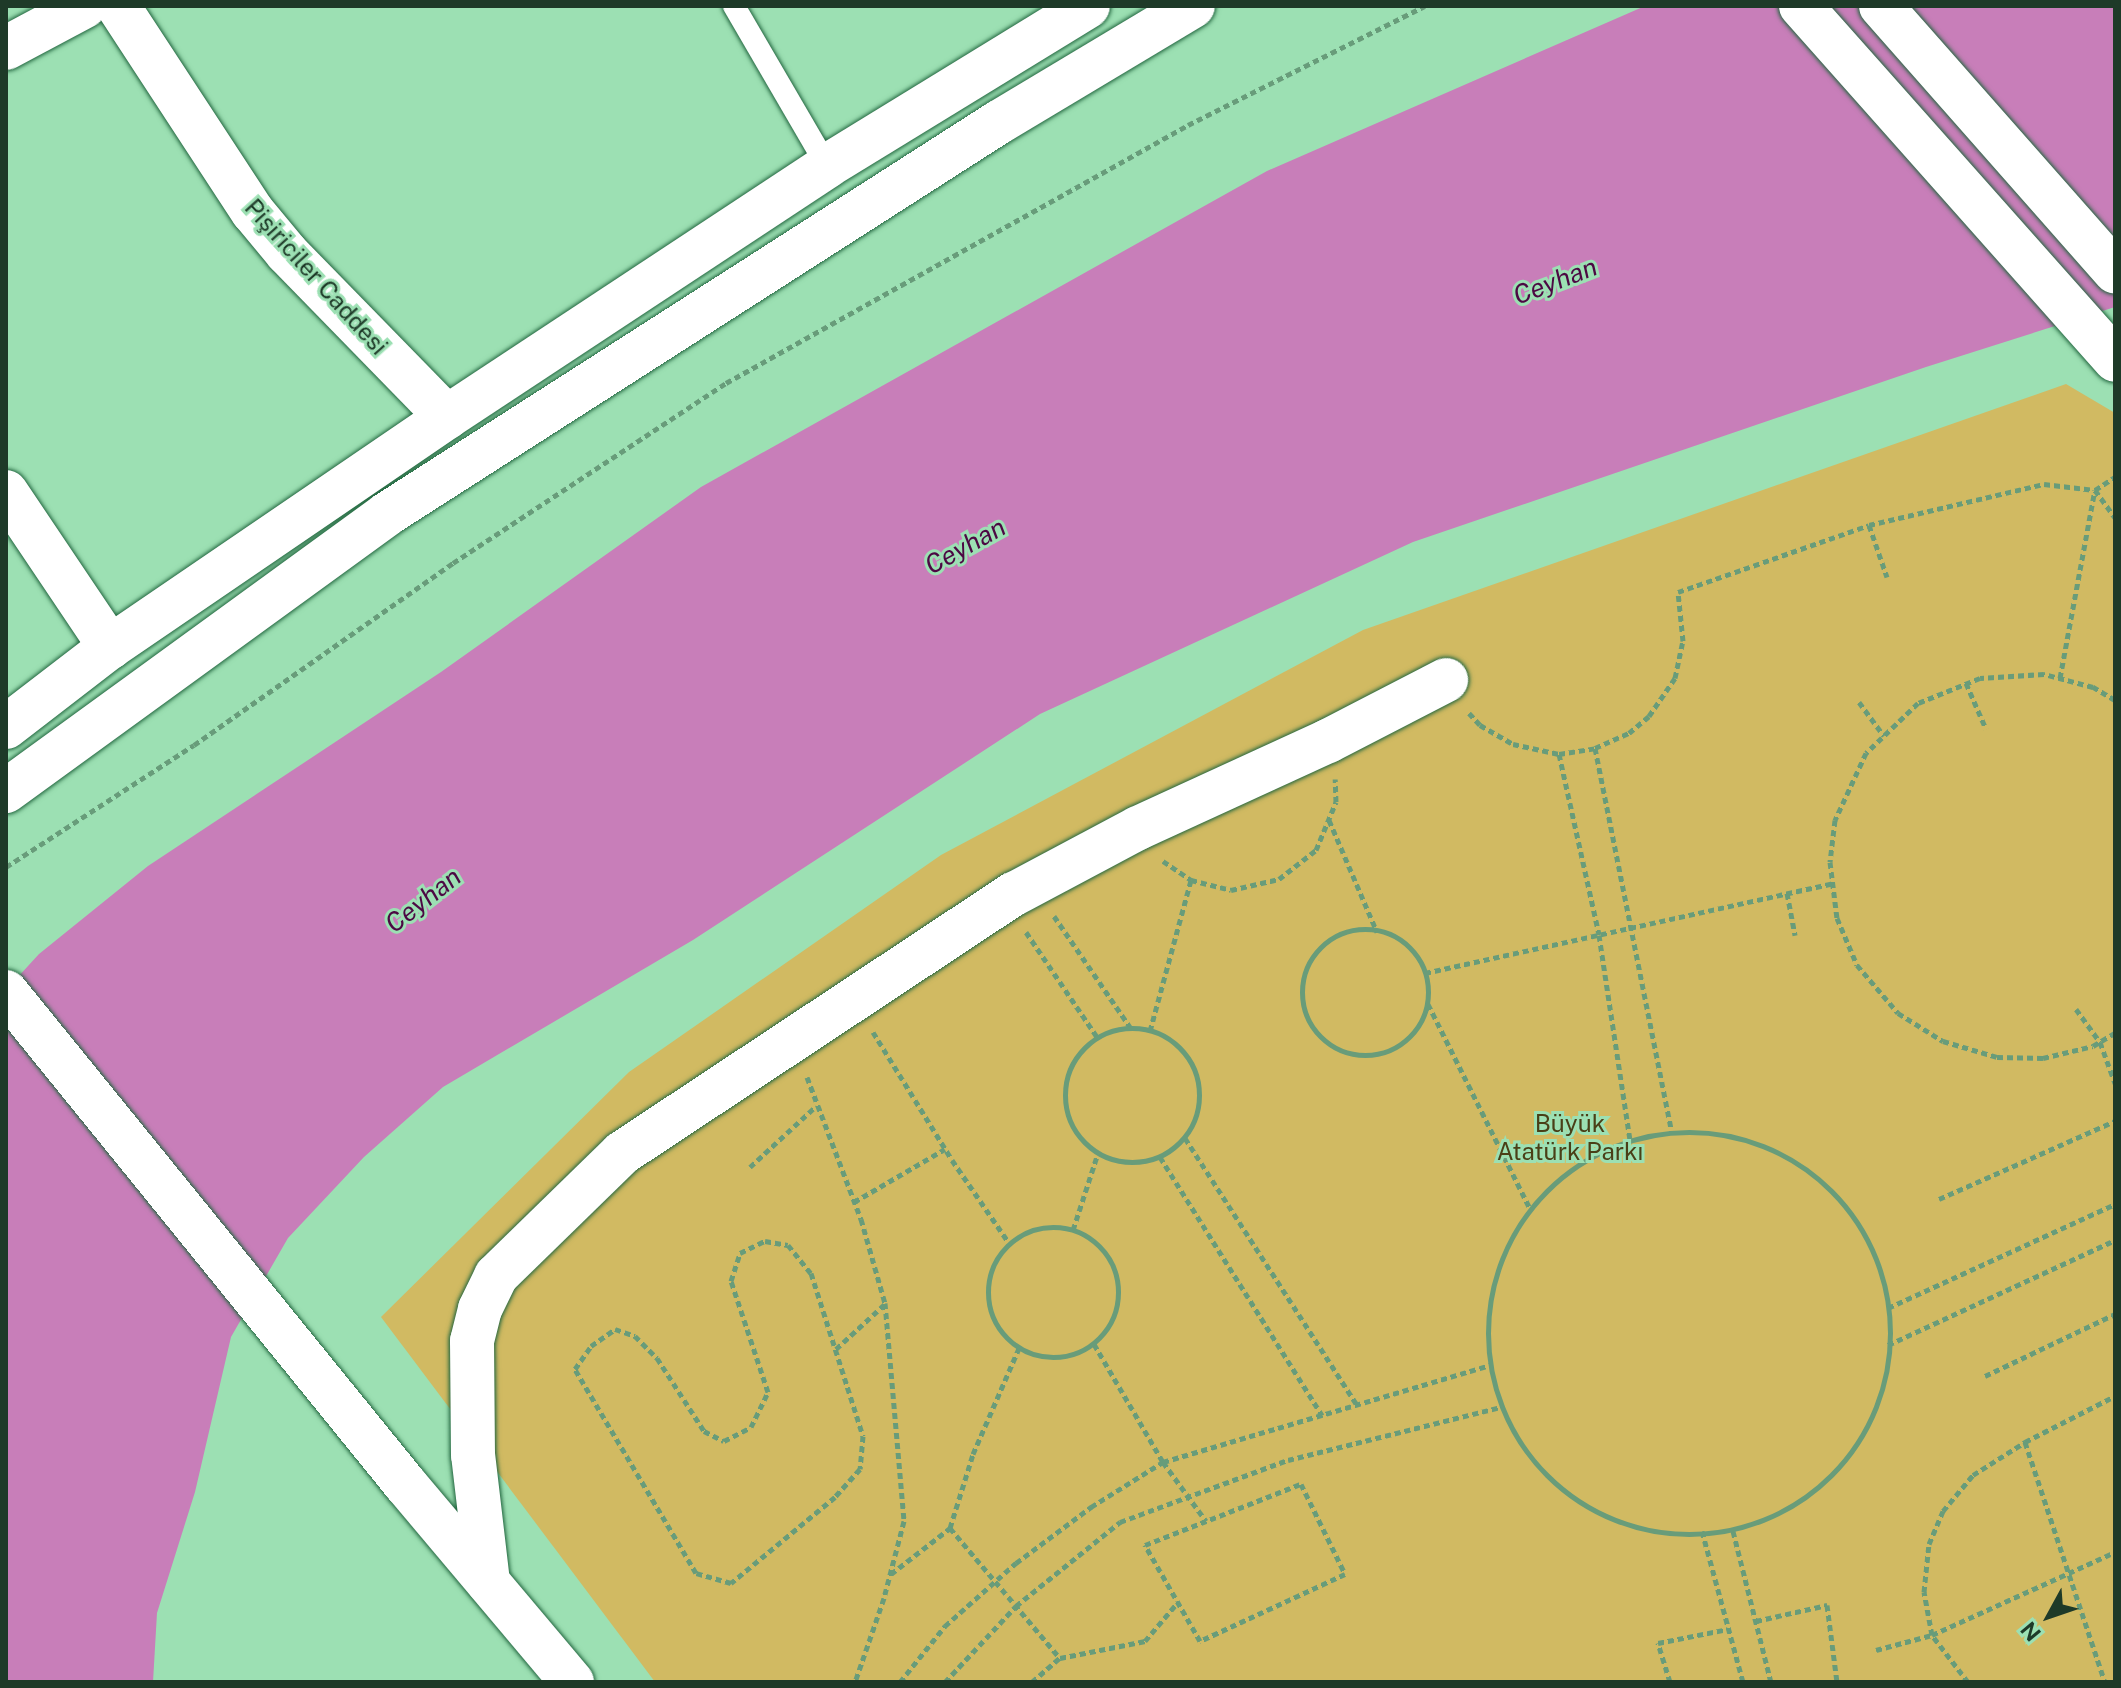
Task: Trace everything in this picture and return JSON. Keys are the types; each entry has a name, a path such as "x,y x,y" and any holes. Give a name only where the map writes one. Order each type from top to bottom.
{"street":[{"path":"6,48 85,6"},
{"name":"Pişiriciler Caddesi","path":"118,6 253,212 296,262 447,417"},
{"path":"6,727 110,647 447,417 827,166 1088,6"},
{"path":"6,791 387,514 999,122 1193,6"},
{"path":"1801,6 2115,360"},
{"path":"1881,6 2115,271"},
{"path":"6,492 110,647"},
{"path":"488,1582 473,1455 472,1341 480,1309 496,1276 622,1153 797,1040 853,998 1019,892 1138,828 1328,741 1446,680"},
{"path":"6,992 406,1485 572,1682"}],"lane":[{"path":"734,6 827,166"}],"path":[{"path":"6,867 194,745 453,563 726,383 1188,125 1425,6"},
{"path":"1446,680 1461,704 1480,725 1513,744 1559,754 1595,748 1629,733 1649,716 1675,678 1683,641 1678,592 1869,525 2044,484 2095,490 2115,477"},
{"path":"2095,490 2115,518"},
{"path":"2060,678 2095,490"},
{"path":"1869,525 1887,577"},
{"path":"2115,700 2093,687 2044,674 1980,678 1918,703 1866,753 1835,820 1830,862 1837,918 1857,965 1898,1013 1943,1041 1997,1057 2043,1058 2100,1042 2115,1033"},
{"path":"1966,683 1986,729"},
{"path":"1859,702 1884,736"},
{"path":"1138,828 1167,865 1191,880 1231,890 1279,879 1316,850 1336,802 1335,762 1328,741"},
{"path":"1595,748 1672,1133"},
{"path":"1559,754 1599,935 1630,1139"},
{"path":"1329,820 1378,932"},
{"path":"1150,1031 1191,880"},
{"path":"1425,973 1833,883"},
{"path":"1019,892 1130,1027"},
{"path":"1019,892 1097,1037"},
{"path":"1787,893 1795,935"},
{"path":"1361,929 1392,935 1413,951 1425,973 1426,1001 1420,1023 1406,1040 1375,1054 1359,1055 1337,1049 1312,1027 1305,1013 1301,991 1305,971 1323,944 1340,934 1361,929"},
{"path":"853,998 945,1149 1009,1243"},
{"path":"1426,1001 1531,1211"},
{"path":"2076,1009 2100,1042 2115,1083"},
{"path":"1130,1027 1150,1031 1161,1034 1182,1050 1197,1077 1198,1107 1185,1138 1160,1157 1146,1162 1123,1162 1098,1153 1080,1138 1067,1115 1065,1083 1076,1057 1097,1037 1130,1027"},
{"path":"797,1040 816,1106 854,1202 885,1303 904,1521 855,1682"},
{"path":"750,1167 816,1106"},
{"path":"1939,1199 2115,1121"},
{"path":"1688,1130 1733,1135 1770,1148 1802,1165 1840,1199 1879,1265 1891,1321 1881,1397 1853,1452 1815,1492 1772,1518 1733,1531 1651,1532 1592,1511 1546,1476 1511,1429 1490,1365 1488,1301 1513,1232 1564,1173 1630,1139 1672,1133 1688,1130"},
{"path":"1185,1138 1357,1405"},
{"path":"854,1202 945,1149"},
{"path":"1073,1230 1098,1153"},
{"path":"1160,1157 1322,1415"},
{"path":"1888,1308 2115,1204"},
{"path":"1043,1227 1073,1230 1083,1234 1108,1257 1119,1291 1113,1319 1094,1344 1080,1352 1052,1358 1019,1348 998,1327 988,1297 994,1264 1009,1243 1043,1227"},
{"path":"1888,1346 2115,1240"},
{"path":"765,1241 788,1245 811,1273 835,1349 863,1436 860,1469 835,1497 731,1583 696,1573 575,1369 591,1346 615,1329 635,1336 657,1358 704,1431 724,1441 751,1427 768,1392 731,1281 740,1253 765,1241"},
{"path":"835,1349 885,1303"},
{"path":"1985,1376 2115,1314"},
{"path":"1094,1344 1163,1462 1206,1521"},
{"path":"890,1574 950,1528 973,1454 1019,1348"},
{"path":"900,1682 945,1626 994,1583 1091,1507 1163,1462 1490,1365"},
{"path":"1968,1682 1932,1635 1924,1592 1929,1544 1943,1511 1973,1475 2025,1442 2115,1396"},
{"path":"945,1682 1016,1606 1120,1522 1288,1460 1504,1406"},
{"path":"2025,1442 2105,1682"},
{"path":"1301,1484 1345,1574 1200,1641 1145,1545 1206,1521 1301,1484"},
{"path":"950,1528 1060,1658"},
{"path":"1702,1531 1743,1682"},
{"path":"1733,1531 1771,1682"},
{"path":"1876,1650 1932,1635 2115,1552"},
{"path":"1032,1682 1060,1658 1145,1641 1178,1602"},
{"path":"1756,1621 1827,1605 1837,1682"},
{"path":"1670,1682 1658,1643 1728,1629"}],"green space":[{"name":"Büyük Atatürk Parkı","path":"2066,384 2115,413 2115,1682 655,1682 381,1317 629,1072 941,855 1363,630"}],"water":[{"name":"Ceyhan","path":"1645,6 2115,6 2115,307 1926,367 1413,542 1040,714 693,940 443,1087 364,1157 288,1238 231,1337 195,1492 157,1613 153,1682 6,1682 6,990 39,954 148,866 441,672 701,487 1267,171"}]}
